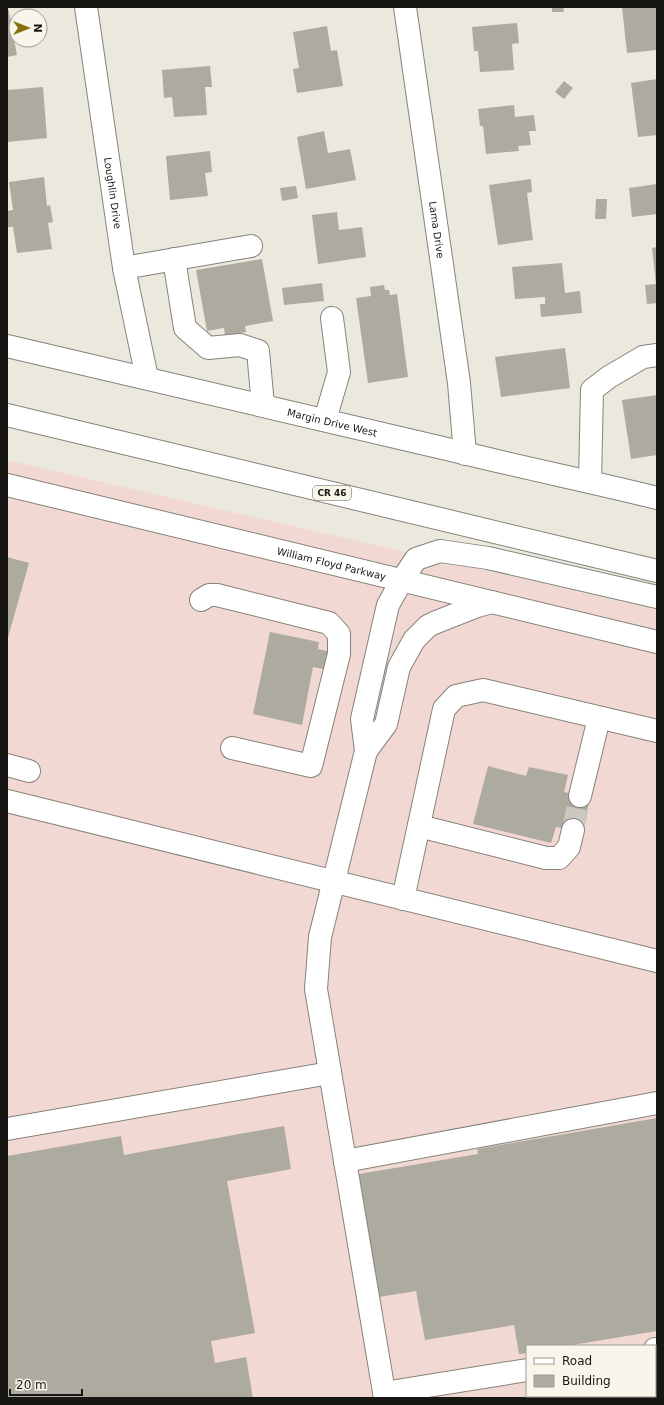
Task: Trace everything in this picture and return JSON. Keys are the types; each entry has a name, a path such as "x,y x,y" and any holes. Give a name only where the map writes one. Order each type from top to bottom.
{"main road":[{"name":"Loughlin Drive","path":"86,7 124,268 147,378"},
{"name":"Lama Drive","path":"405,7 459,383 465,454"},
{"path":"124,268 251,246"},
{"path":"174,259 185,328 208,348 240,345 258,351 263,405"},
{"path":"325,420 339,372 332,318"},
{"name":"Margin Drive West","path":"7,346 263,405 465,454 590,481 657,498"},
{"path":"590,481 592,390 609,377 643,357 657,355"},
{"name":"CR 46","path":"7,415 657,571"},
{"name":"William Floyd Parkway","path":"7,485 657,642"},
{"path":"526,1370 385,1396 316,989 320,937 366,751 362,719 388,606 402,580 416,559 440,550 488,558 657,597"},
{"path":"201,600 209,595 217,595 329,623 339,634 339,654 311,766 232,748"},
{"path":"366,751 386,724 399,667 414,640 428,626 434,623 477,606 493,602"},
{"path":"402,899 444,709 456,696 483,690 657,731"},
{"path":"580,796 598,718"},
{"path":"7,765 30,771"},
{"path":"7,801 657,962"},
{"path":"419,826 546,858 559,858 569,847 573,830"},
{"path":"7,1129 330,1073"},
{"path":"345,1161 657,1103"}],"shaded area":[{"path":"7,460 657,610 657,1398 7,1398"}],"building":[{"path":"8,7 8,48 16,48 17,55 7,57"},
{"path":"552,7 563,7 564,12 552,12"},
{"path":"622,7 656,7 657,50 627,53"},
{"path":"517,23 519,43 512,44 514,70 480,72 478,51 474,51 472,27"},
{"path":"327,26 331,51 337,50 343,86 297,93 293,69 299,68 293,32"},
{"path":"210,66 212,87 205,87 207,115 174,117 172,97 164,98 162,70"},
{"path":"657,79 657,135 638,137 631,83"},
{"path":"564,81 573,88 564,99 555,92"},
{"path":"43,87 47,138 7,142 7,90"},
{"path":"514,105 515,117 534,115 536,131 529,131 531,145 518,146 519,151 486,154 483,126 480,126 478,109"},
{"path":"324,131 328,153 350,149 356,180 306,189 297,137"},
{"path":"210,151 212,172 205,173 208,196 170,200 166,156"},
{"path":"44,177 47,206 50,205 53,222 48,223 52,249 17,253 13,227 7,227 7,211 13,210 9,182"},
{"path":"531,179 532,192 527,193 533,240 498,245 489,185"},
{"path":"657,184 657,214 632,217 629,188"},
{"path":"296,186 298,198 282,201 280,188"},
{"path":"596,199 607,199 606,219 595,219"},
{"path":"337,212 339,230 362,227 366,257 318,264 312,215"},
{"path":"657,247 657,303 647,304 645,285 656,284 652,248"},
{"path":"262,259 273,321 245,326 246,332 225,336 224,328 207,331 196,270"},
{"path":"562,263 565,293 580,291 582,313 541,317 540,304 545,304 545,297 515,299 512,267"},
{"path":"322,283 324,301 284,305 282,288"},
{"path":"384,285 385,290 389,290 390,295 397,294 408,377 368,383 356,298 371,296 370,287"},
{"path":"565,348 570,388 501,397 495,357"},
{"path":"657,395 657,455 631,459 622,400"},
{"path":"7,557 29,563 7,641"},
{"path":"270,632 319,642 318,649 332,652 328,670 313,667 302,725 253,714"},
{"path":"488,766 526,776 529,767 568,775 564,792 590,798 582,832 556,827 551,843 473,824"},
{"path":"657,1118 657,1331 572,1345 526,1345 526,1353 519,1354 514,1325 425,1340 416,1291 379,1297 359,1174 478,1154 477,1149"},
{"path":"284,1126 291,1169 227,1181 255,1333 211,1341 215,1363 246,1357 253,1398 7,1398 7,1156 121,1136 124,1155"}],"tunnel":[{"path":"573,830 580,796"}]}
